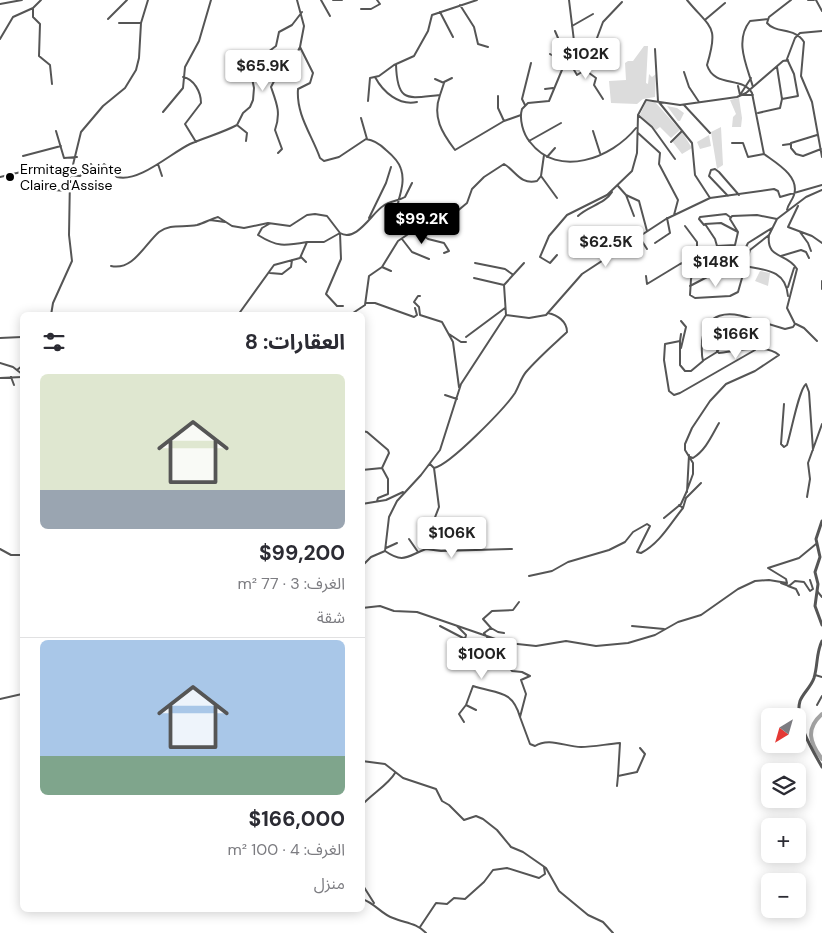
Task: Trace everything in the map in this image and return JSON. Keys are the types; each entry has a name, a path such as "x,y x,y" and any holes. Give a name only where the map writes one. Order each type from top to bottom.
{"street":[{"path":"0,4 22,0"},
{"path":"0,39 13,18 33,8 41,0"},
{"path":"108,19 127,0"},
{"path":"51,312 72,261 68,235 69,191 70,177 77,157 79,142 84,128 103,106 125,88 136,70 139,58 141,23 148,0"},
{"path":"162,112 171,105 183,88 184,67 199,41 211,0"},
{"path":"278,153 282,149 275,130 279,118 279,108 271,87 281,68 295,57 300,47 305,29 302,12 297,0"},
{"path":"321,0 330,16"},
{"path":"333,0 342,0"},
{"path":"361,9 377,6 380,4 377,0"},
{"path":"368,101 370,78 414,56 428,31 432,17 440,12 477,0"},
{"path":"525,105 548,101 572,48 574,41 569,0"},
{"path":"687,0 706,20 711,29 713,39 707,67 716,77 746,87 750,89 753,95 758,113 764,154 785,169 793,184 794,194 788,211"},
{"path":"753,87 742,48 745,31 753,20 768,19 791,0"},
{"path":"808,0 815,0 821,6 822,11"},
{"path":"567,58 577,75 585,70 603,22 622,2"},
{"path":"706,20 725,2"},
{"path":"460,5 474,27 478,44 488,47"},
{"path":"33,8 33,17 40,24 38,54 40,58 50,64 52,84"},
{"path":"0,178 21,172 70,177 81,176 92,164 96,174 104,164 120,178 141,172 196,142 238,126 243,113 251,107 253,100 254,88 251,73 264,55 276,46 279,32 290,27 302,12"},
{"path":"440,12 453,37"},
{"path":"572,26 593,14"},
{"path":"768,19 770,26 798,34 804,45 801,76 812,102 822,157"},
{"path":"119,24 141,23"},
{"path":"555,31 561,45 572,48"},
{"path":"782,99 798,95 793,78 794,74 788,60 798,34 803,31 822,31"},
{"path":"300,47 313,76 310,83 298,89 299,107 320,159 324,161 339,157 367,139"},
{"path":"655,50 658,101 692,142 695,175 710,198"},
{"path":"550,54 565,63"},
{"path":"740,96 783,61 788,60"},
{"path":"531,63 522,100 525,105 521,116 523,131 529,141 545,156 566,163 600,154 623,143 638,126"},
{"path":"396,64 398,87 405,95 416,99 440,96"},
{"path":"758,113 780,108 782,99 777,67"},
{"path":"585,70 596,78 594,85 603,99"},
{"path":"684,72 689,87 699,102"},
{"path":"794,74 801,76"},
{"path":"183,77 192,82 201,100 201,103 185,124 196,142"},
{"path":"375,77 384,90 395,98 407,103 417,102"},
{"path":"435,79 444,82 452,78"},
{"path":"740,96 751,78"},
{"path":"444,82 437,107 439,125 455,150 504,121 521,116"},
{"path":"738,85 740,96"},
{"path":"545,89 553,88"},
{"path":"578,216 585,210 609,198 634,166 638,115 646,100 684,104 753,95"},
{"path":"498,96 498,108 504,121"},
{"path":"684,104 710,133"},
{"path":"638,115 654,130 660,142 675,159"},
{"path":"361,118 367,139 380,145 399,164 402,184 398,201 398,214 402,222 421,225"},
{"path":"529,141 560,123"},
{"path":"238,126 247,133 246,141"},
{"path":"671,142 682,130"},
{"path":"56,131 64,158 77,157"},
{"path":"593,131 600,154"},
{"path":"637,133 660,153 659,164 678,200 674,215"},
{"path":"783,145 817,135"},
{"path":"732,143 744,144 748,157 764,154"},
{"path":"790,144 795,153 803,156 821,149"},
{"path":"23,156 61,146"},
{"path":"366,303 368,278 382,267 402,239 414,229 429,220 443,221 449,218 467,203 472,189 485,176 504,164 516,177 525,181 536,182 541,176 545,156 555,148"},
{"path":"158,164 162,176"},
{"path":"369,218 386,183 391,167"},
{"path":"728,196 709,176 711,170 715,169 719,172 739,194"},
{"path":"541,176 557,198"},
{"path":"111,266 118,266 133,260 164,229 177,225 199,225 218,217 228,223 244,228 270,223 290,226 307,215 320,214 327,216 340,233 346,235 357,232 384,205 398,201 408,194 412,183"},
{"path":"548,313 578,277 638,235 667,218 710,198 774,189 778,191 780,197 822,185"},
{"path":"618,186 625,194 634,216"},
{"path":"36,188 69,191"},
{"path":"557,255 550,263 540,257 549,236 567,215 614,190"},
{"path":"817,341 804,328 795,324 787,310 796,277 795,266 789,260 770,249 769,236 777,219 799,203 822,190"},
{"path":"625,194 639,201 647,231"},
{"path":"799,203 787,226 812,236 822,243"},
{"path":"646,276 647,284 713,251 717,246 735,245 739,230 730,217 726,214 700,217 699,219 713,234 717,246"},
{"path":"730,217 757,215 777,219"},
{"path":"655,243 670,233 667,218"},
{"path":"270,223 262,228 258,235 269,243 278,246 324,242 340,233"},
{"path":"704,225 721,223 738,232"},
{"path":"685,226 697,242 698,257 690,286 690,295 695,298 732,295 739,289 748,253"},
{"path":"745,249 748,243 772,228"},
{"path":"414,229 428,239 438,240 446,245 449,251 444,253"},
{"path":"799,231 808,243 811,251"},
{"path":"340,233 341,259 326,294 336,306 343,306"},
{"path":"638,235 647,249"},
{"path":"737,258 748,253 769,236"},
{"path":"402,239 412,252 429,260"},
{"path":"240,312 276,264 301,256 307,242"},
{"path":"778,255 787,256 801,250 806,252 809,258"},
{"path":"690,286 730,265 739,254"},
{"path":"301,256 306,262"},
{"path":"269,273 282,274 291,267 292,260"},
{"path":"475,263 505,269 512,274"},
{"path":"365,563 371,557 385,551 389,517 397,501 430,464 441,447 459,389 471,366 487,347 495,329 506,315 504,284 524,263"},
{"path":"744,266 774,272 783,279 788,287"},
{"path":"789,298 788,287 795,266"},
{"path":"382,267 391,271"},
{"path":"474,278 504,284"},
{"path":"822,281 822,289"},
{"path":"420,296 414,302 419,307 420,315 440,321 449,334 455,348 459,389"},
{"path":"354,312 366,303 375,303 416,318 416,308"},
{"path":"466,338 505,308"},
{"path":"434,468 458,452 497,414 515,393 525,374 548,348 567,332 564,322 555,315 548,313 530,318 506,315"},
{"path":"703,361 701,352 703,336 706,326 711,320 726,314 752,319 785,329 793,328 795,324"},
{"path":"681,321 686,327 681,348 680,365 685,371 691,371 717,352 752,319"},
{"path":"449,334 461,342 466,342"},
{"path":"681,334 681,348"},
{"path":"0,338 20,337"},
{"path":"680,341 666,343 664,346 669,391 674,395 757,349"},
{"path":"664,518 679,505 687,492 693,474 693,463 685,447 692,428 720,389 778,357 775,352 757,349 717,352"},
{"path":"0,363 17,370 20,374"},
{"path":"10,376 14,385"},
{"path":"0,378 20,376"},
{"path":"784,404 781,444 784,447 787,445 793,427 800,390 806,384 809,392 813,450"},
{"path":"445,396 457,399"},
{"path":"689,456 693,458 698,455 709,442 719,422"},
{"path":"807,497 810,479 808,463 822,424"},
{"path":"365,432 388,450 389,453 382,468"},
{"path":"687,492 689,456"},
{"path":"426,549 439,507 434,468 430,464"},
{"path":"365,470 382,468"},
{"path":"377,501 378,498 388,494 389,490 388,479 382,468"},
{"path":"529,576 552,571 568,562 609,550 625,542 633,532 647,524 650,526 637,552 641,553 651,547 683,508 686,498 701,483"},
{"path":"365,503 406,491"},
{"path":"679,505 683,508"},
{"path":"822,521 817,532 816,544 820,557 815,572 818,584 815,606 822,625"},
{"path":"410,539 418,552"},
{"path":"427,542 432,550"},
{"path":"386,548 397,543"},
{"path":"365,608 380,606 394,611 417,612 484,633 499,641 526,646 548,645 566,641 596,646 628,643 637,638 655,635 664,629 701,615 749,583 760,580 787,582 779,574 769,571 768,567 799,558 816,544"},
{"path":"0,549 11,555 20,555"},
{"path":"385,551 400,559 426,549 512,549"},
{"path":"788,586 795,581 804,582 810,591 813,589 810,580"},
{"path":"779,581 796,589 799,595"},
{"path":"817,591 822,598"},
{"path":"504,633 491,628 483,619 486,614 494,610 510,611 520,602"},
{"path":"440,626 465,638 466,635 457,626"},
{"path":"632,626 664,629"},
{"path":"484,633 491,628"},
{"path":"484,633 511,670 530,676 523,677 520,681 526,694 520,717"},
{"path":"822,640 817,653 818,666 811,686 802,698 799,711 808,741 822,767"},
{"path":"818,666 822,662"},
{"path":"815,675 822,677"},
{"path":"464,722 459,714 466,705 473,686 502,693 512,699 530,743 533,746 543,742 582,747 620,743 617,786"},
{"path":"0,699 20,694"},
{"path":"817,705 822,696"},
{"path":"466,705 476,710"},
{"path":"618,776 637,772 645,754 640,748"},
{"path":"365,761 385,764 403,778 434,788 442,801 449,805 460,818 468,820 476,816 483,819 497,830 511,846 544,866 559,892 588,915 603,922 614,933"},
{"path":"365,801 372,793 391,780 396,773"},
{"path":"420,927 436,903 447,904 454,898 465,899 484,882 493,870 507,868 539,878 545,874 544,866"},
{"path":"365,889 374,904"},
{"path":"365,900 374,904 393,918 420,927 426,933"}],"shaded area":[{"path":"644,46 648,46 646,83 648,84 649,74 652,77 656,74 655,97 643,99 637,104 611,103 609,81 626,80 625,63 633,61"},
{"path":"739,98 742,118 741,127 732,127 733,117 736,114 730,100"},
{"path":"646,102 655,102 680,130 671,138 660,127 656,130 640,115"},
{"path":"667,106 677,108 684,113 680,121 678,121"},
{"path":"721,127 723,165 717,169 711,132"},
{"path":"682,132 692,148 682,154 672,141"},
{"path":"709,135 711,146 700,149 697,142"},
{"path":"760,271 770,273 768,286 755,281"}],"waterway":[{"path":"822,714 813,725 811,731 812,742 822,759"}],"place":[{"name":"Ermitage Sainte Claire d'Assise","path":"10,177"}]}
